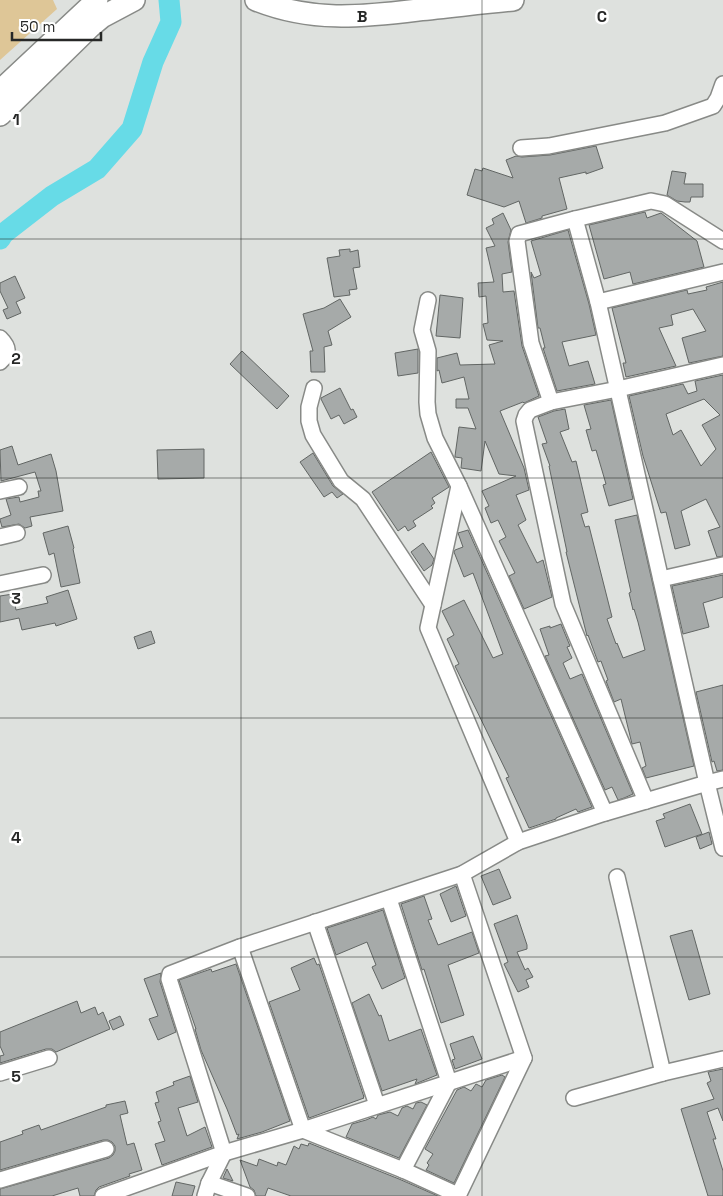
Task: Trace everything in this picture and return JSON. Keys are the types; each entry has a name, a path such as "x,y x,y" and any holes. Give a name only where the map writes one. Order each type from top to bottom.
{"highway":[{"path":"0,91 97,0"},
{"path":"0,115 90,27 109,13 134,0"},
{"path":"256,0 292,12 349,17 513,0"},
{"path":"322,0 347,3 396,0"}],"street":[{"path":"521,148 549,146 665,123 713,106 723,84"},
{"path":"551,402 531,343 516,241 519,234 651,201 665,204 723,241"},
{"path":"575,219 598,302 723,848"},
{"path":"598,302 723,272"},
{"path":"428,300 422,330 428,351 428,414 435,438 459,486 605,813"},
{"path":"0,338 7,346 7,352 0,362"},
{"path":"646,801 563,604 524,418 533,408 551,402 723,365"},
{"path":"314,388 309,407 309,421 313,435 341,481 363,500 433,605"},
{"path":"459,486 428,628 518,842"},
{"path":"0,491 19,487"},
{"path":"0,537 17,533"},
{"path":"661,578 723,564"},
{"path":"0,584 43,576"},
{"path":"247,1196 207,1190 224,1153 169,976 172,973 240,947 462,874 518,842 605,813 723,779"},
{"path":"240,947 303,1130 403,1170 458,1196 524,1058 462,874"},
{"path":"618,878 663,1073"},
{"path":"388,899 449,1082 403,1170"},
{"path":"315,922 376,1105"},
{"path":"0,1073 49,1058"},
{"path":"103,1196 224,1153 303,1130 524,1058"},
{"path":"574,1098 663,1073 723,1059"},
{"path":"0,1180 106,1149"}],"shaded area":[{"path":"0,0 53,0 57,9 0,60"}],"building":[{"path":"596,146 603,168 586,174 586,172 559,178 567,209 526,223 519,201 504,207 467,195 475,169 482,171 483,168 513,178 506,160 516,156 550,155"},
{"path":"672,171 686,173 684,184 703,184 703,197 691,197 690,202 685,202 677,201 667,195"},
{"path":"645,212 647,218 661,213 697,241 704,267 633,284 630,272 604,279 589,225"},
{"path":"503,213 511,230 508,242 512,272 502,274 503,292 514,291 522,346 539,396 500,411 524,468 529,490 516,495 526,520 518,525 537,563 543,560 552,597 524,609 509,576 515,573 499,541 506,537 498,520 491,523 485,508 489,506 482,491 516,476 499,474 485,441 481,471 461,468 462,458 455,457 459,427 476,429 468,408 456,408 456,399 469,399 464,377 442,383 439,370 437,371 437,358 457,353 460,365 495,364 489,345 503,341 487,340 483,324 488,323 486,296 479,297 478,283 494,282 486,248 495,246 486,228 494,224 492,219"},
{"path":"568,230 596,335 562,342 569,366 588,361 595,384 557,391 543,348 545,348 540,328 538,328 531,272 534,278 541,275 531,241"},
{"path":"350,249 350,252 358,250 360,267 353,268 357,289 349,290 350,295 334,297 327,258 340,256 339,250"},
{"path":"15,276 25,298 16,302 21,313 7,319 3,310 8,308 0,291 0,283"},
{"path":"723,282 723,356 689,363 682,338 706,331 693,309 671,315 673,325 659,328 676,366 626,377 623,363 626,363 612,308 687,290 688,294 707,290 706,287"},
{"path":"440,295 463,298 460,338 436,336"},
{"path":"340,299 351,317 328,331 332,345 324,347 325,372 311,372 310,351 313,351 303,314 324,308"},
{"path":"418,349 418,373 398,376 395,353"},
{"path":"242,351 289,396 277,409 230,364"},
{"path":"723,375 723,556 717,557 708,531 720,527 706,499 681,511 690,545 675,549 666,512 661,513 643,456 629,396 683,384 688,394 697,391 695,381","holes":["704,399 720,415 702,425 716,449 701,466 681,430 673,435 666,414"]},
{"path":"340,388 351,410 353,409 357,417 344,424 339,415 331,419 321,399"},
{"path":"611,400 633,499 609,506 603,485 606,484 596,450 592,451 586,430 591,429 584,405"},
{"path":"565,409 569,429 560,432 572,462 576,461 588,512 581,514 585,527 589,526 612,617 607,619 616,644 623,658 645,650 629,593 631,592 615,520 637,515 694,766 646,778 642,768 646,766 640,742 632,744 621,699 614,702 601,661 598,662 587,636 566,552 550,466 542,444 547,443 538,417"},
{"path":"12,446 18,465 51,454 63,511 30,517 32,526 25,528 19,524 2,527 0,520 11,515 6,499 19,497 20,502 39,497 38,491 41,491 35,472 1,481 0,450"},
{"path":"204,449 204,478 158,479 157,450"},
{"path":"431,452 449,487 432,498 435,503 431,506 433,508 413,521 416,526 408,531 405,526 398,531 372,492"},
{"path":"313,453 333,486 343,494 337,498 332,492 324,497 300,462"},
{"path":"68,526 80,583 61,587 54,553 49,555 43,533"},
{"path":"468,530 592,807 578,812 576,809 556,819 529,828 506,778 509,777 455,666 459,664 447,639 454,635 442,611 464,600 493,658 503,654 473,573 464,577 454,552 463,547 458,533"},
{"path":"423,543 434,559 432,565 424,571 411,552"},
{"path":"723,575 723,597 703,603 709,627 683,634 672,586"},
{"path":"68,590 77,619 56,626 55,623 22,630 19,618 0,622 0,596 13,594 16,610 48,603 46,597"},
{"path":"561,624 570,646 567,647 572,658 563,663 570,679 582,674 633,794 624,798 618,800 612,787 605,790 545,656 549,655 540,629"},
{"path":"151,631 155,643 138,649 134,637"},
{"path":"723,685 723,770 717,771 714,761 712,762 696,692"},
{"path":"690,804 702,834 665,847 656,821 665,818 663,814"},
{"path":"709,832 712,844 700,849 696,837"},
{"path":"499,869 511,898 493,905 481,876"},
{"path":"456,886 466,916 451,922 440,894"},
{"path":"424,896 432,919 428,920 438,945 472,932 479,953 448,965 464,1015 441,1023 401,904"},
{"path":"383,910 405,978 382,989 372,967 376,965 367,942 336,955 327,928"},
{"path":"517,915 527,949 517,952 525,970 528,968 533,977 526,980 529,987 518,992 504,964 508,962 494,924"},
{"path":"692,930 710,994 689,1000 670,936"},
{"path":"314,958 317,965 319,964 364,1098 309,1118 269,1002 300,990 291,968"},
{"path":"236,964 290,1121 237,1139 239,1134 237,1135 201,1050 196,1029 179,980 211,969 212,972"},
{"path":"161,973 160,982 176,1032 158,1040 149,1019 158,1016 144,979"},
{"path":"369,994 379,1016 381,1015 389,1041 421,1029 437,1075 415,1084 417,1079 382,1091 352,1003"},
{"path":"77,1001 81,1013 95,1007 98,1015 103,1012 110,1029 56,1052 52,1049 46,1049 0,1063 0,1056 4,1055 0,1046 0,1032"},
{"path":"120,1016 124,1025 113,1030 109,1021"},
{"path":"473,1036 482,1059 455,1069 452,1060 455,1059 450,1044"},
{"path":"723,1069 723,1121 718,1108 707,1112 716,1139 713,1139 723,1171 723,1196 708,1196 681,1109 714,1099 707,1083 711,1081 708,1072"},
{"path":"502,1075 505,1077 454,1183 426,1170 429,1165 427,1163 433,1154 425,1149 457,1090 464,1087 471,1091 476,1084 482,1087 486,1080"},
{"path":"190,1076 198,1102 178,1108 187,1136 205,1127 212,1147 162,1165 155,1144 165,1141 158,1122 161,1121 155,1103 159,1102 156,1092 174,1085 173,1082"},
{"path":"125,1101 128,1113 120,1115 127,1145 134,1143 142,1170 99,1187 94,1196 80,1196 78,1188 52,1196 0,1196 0,1189 109,1158 115,1151 115,1146 108,1140 103,1140 0,1170 0,1142 23,1134 22,1131 39,1125 41,1130 106,1107 106,1105"},
{"path":"421,1102 427,1105 399,1158 346,1137 352,1124 373,1117 376,1119 378,1115 390,1112 398,1116 402,1108 407,1106 413,1109 416,1103"},
{"path":"309,1143 438,1196 291,1196 268,1188 265,1196 256,1196 254,1190 250,1187 240,1160 257,1166 259,1159 277,1166 278,1162 286,1165 294,1146 299,1149 301,1144 308,1146"},
{"path":"227,1169 233,1181 223,1178"},
{"path":"176,1182 195,1186 192,1196 172,1196"}],"waterway":[{"path":"0,239 3,234 52,196 97,169 132,129 153,62 171,22 169,0"}]}
